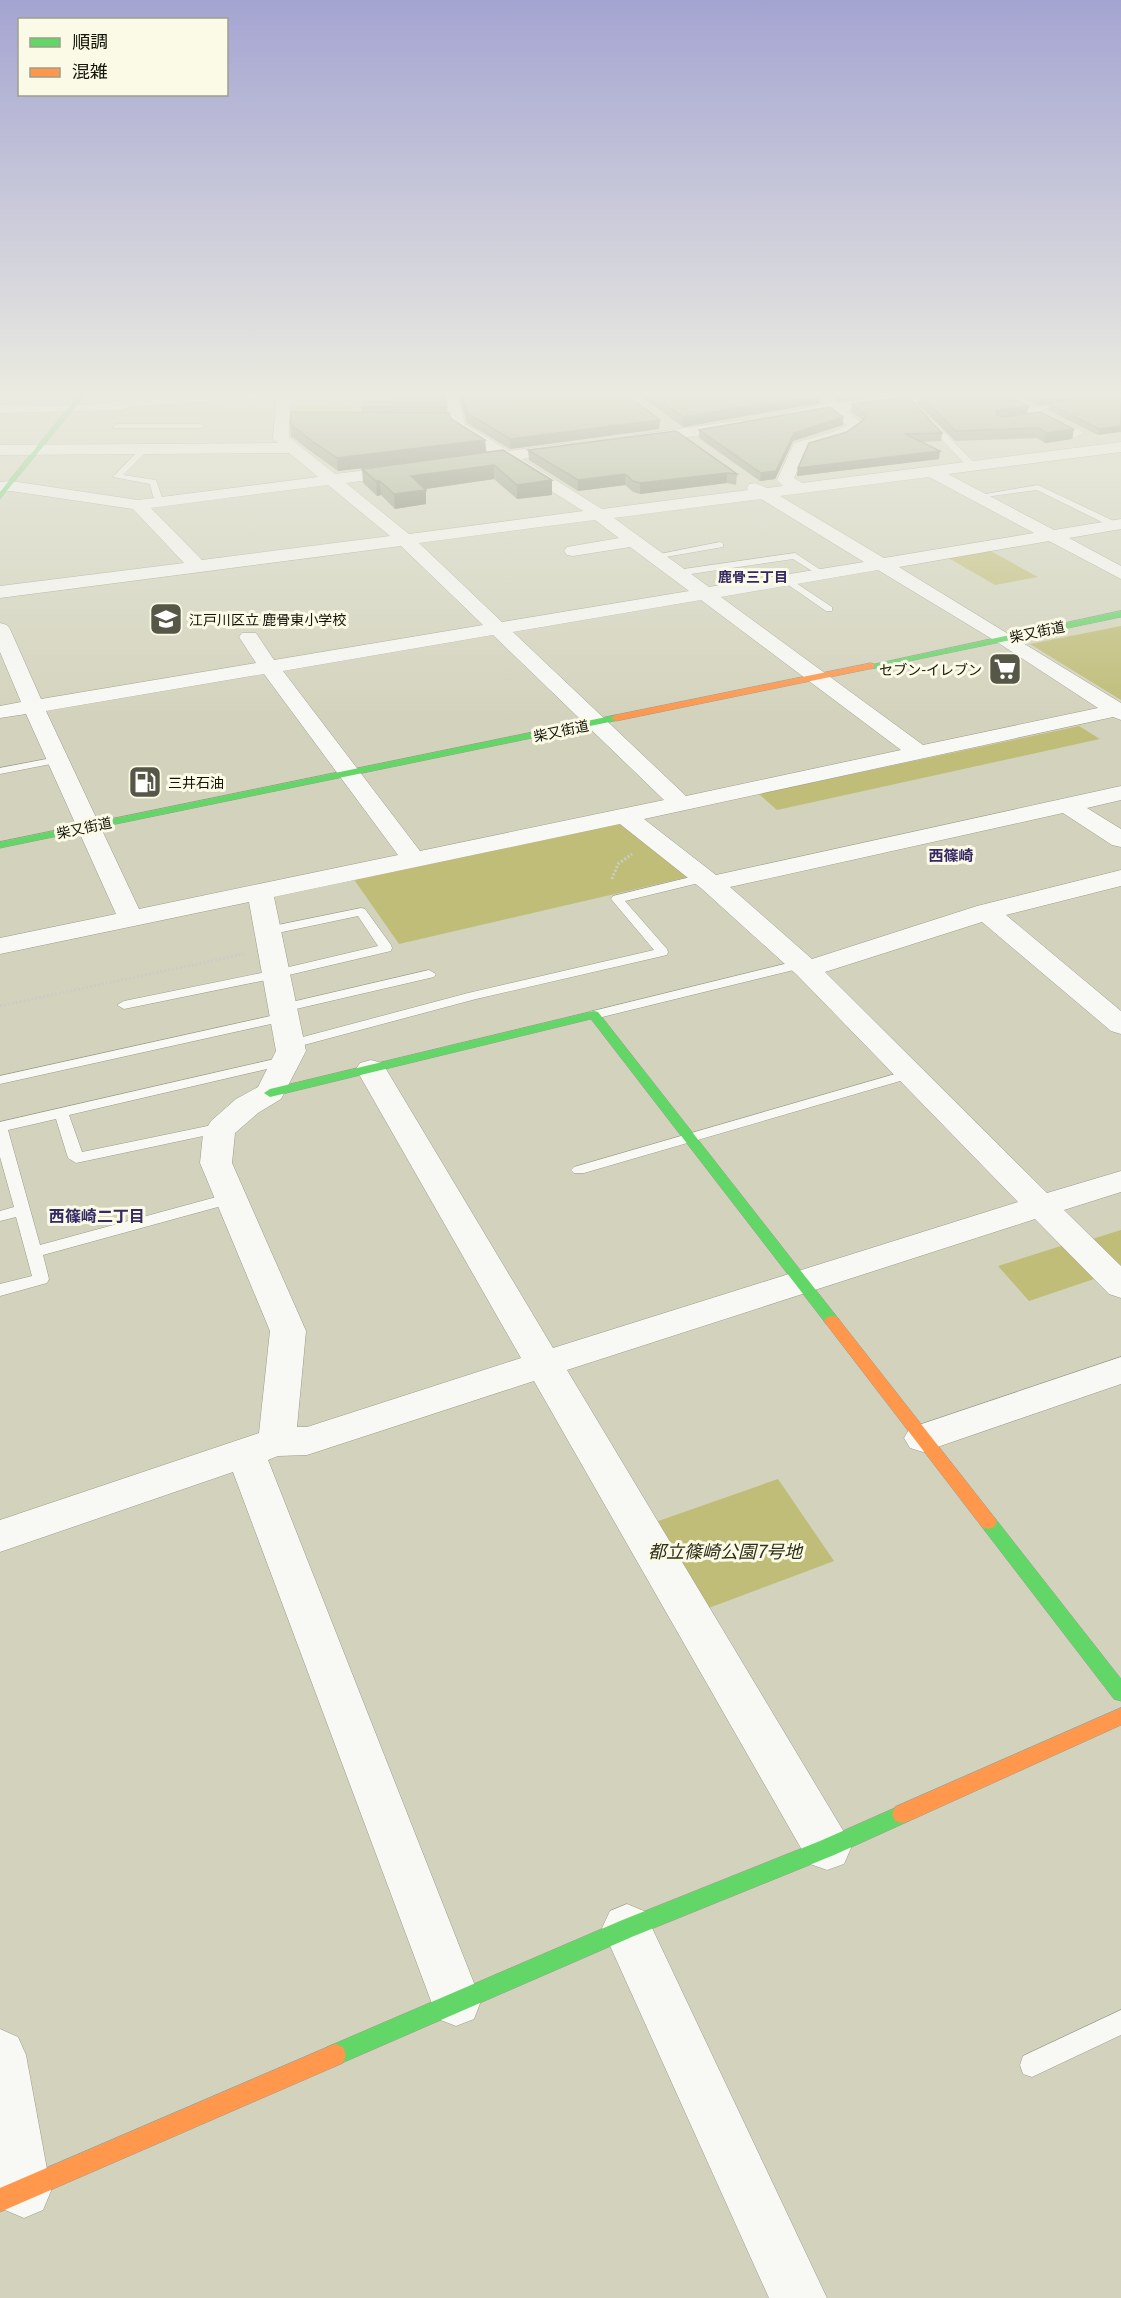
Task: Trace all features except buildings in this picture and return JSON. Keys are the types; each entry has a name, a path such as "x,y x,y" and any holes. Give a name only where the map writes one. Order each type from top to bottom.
{"street":[{"path":"121,502 151,502"},
{"path":"361,502 404,539 500,629 681,804"},
{"path":"580,502 918,752"},
{"path":"0,592 685,502"},
{"path":"779,502 1120,711"},
{"path":"990,502 1121,573"},
{"path":"138,504 198,567"},
{"path":"0,712 1116,527"},
{"path":"573,551 634,541"},
{"name":"柴又街道","path":"0,844 1121,614"},
{"path":"0,629 57,760 131,919"},
{"path":"249,637 269,668 413,858"},
{"path":"0,946 1120,711"},
{"path":"707,881 1121,793"},
{"path":"1067,805 1121,840"},
{"path":"625,816 707,881 804,967 1121,1286"},
{"path":"804,967 986,912 1121,878"},
{"path":"260,892 284,1013 289,1052 270,1093"},
{"path":"986,912 1121,1025"},
{"path":"456,2001 261,1448 288,1330 216,1163 219,1134 222,1128 247,1106 270,1093 594,1015 1121,1693"},
{"path":"371,1070 827,1848"},
{"path":"0,1536 261,1448 307,1441 801,1281 1121,1181"},
{"path":"923,1438 1121,1370"},
{"path":"0,2055 12,2195 627,1928 827,1848 1121,1716"},
{"path":"627,1928 798,2298"}],"lane":[{"path":"1068,502 1116,527"},
{"path":"654,556 720,545"},
{"path":"676,573 795,555 823,574"},
{"path":"788,580 829,609"},
{"path":"0,771 57,760"},
{"path":"0,1290 40,1279 22,1210 6,1169 0,1128 289,1052 473,996 662,952 617,899 707,881"},
{"path":"124,1005 272,951 361,912 386,948 272,951"},
{"path":"594,1015 804,967"},
{"path":"0,1080 284,1013 429,974"},
{"path":"579,1170 909,1074"},
{"path":"61,1112 76,1158 222,1128"},
{"path":"34,1252 231,1198"},
{"path":"0,1216 22,1210"},
{"path":"1032,2065 1121,2022"}],"path":[{"path":"626,897 611,878 618,864 636,851 661,845"},
{"path":"0,1006 272,951"}],"green space":[{"path":"987,549 1038,577 995,585 945,556"},
{"path":"1121,626 1121,700 1030,644"},
{"path":"1079,726 1100,739 777,810 759,794"},
{"path":"628,818 692,876 399,944 353,878"},
{"path":"1121,1230 1121,1275 1086,1241"},
{"path":"1064,1245 1097,1278 1029,1301 998,1266"},
{"name":"都立篠崎公園7号地","path":"778,1479 834,1561 698,1612 647,1525"}],"traffic: fast":[{"path":"871,666 1121,614"},
{"path":"0,845 616,718"},
{"path":"270,1093 594,1015 832,1321"},
{"path":"988,1522 1121,1693"},
{"path":"335,2055 627,1928 827,1848 902,1814"}],"traffic: slow":[{"path":"616,718 871,666"},
{"path":"832,1321 988,1522"},
{"path":"902,1814 1121,1716"},
{"path":"0,2200 335,2055"}],"place":[{"name":"江戸川区立 鹿骨東小学校","path":"166,619"},
{"name":"セブン-イレブン","path":"1005,669"},
{"name":"三井石油","path":"145,782"}],"district":[{"name":"鹿骨三丁目","path":"753,576"},
{"name":"西篠崎","path":"951,854"},
{"name":"西篠崎二丁目","path":"97,1215"}]}
